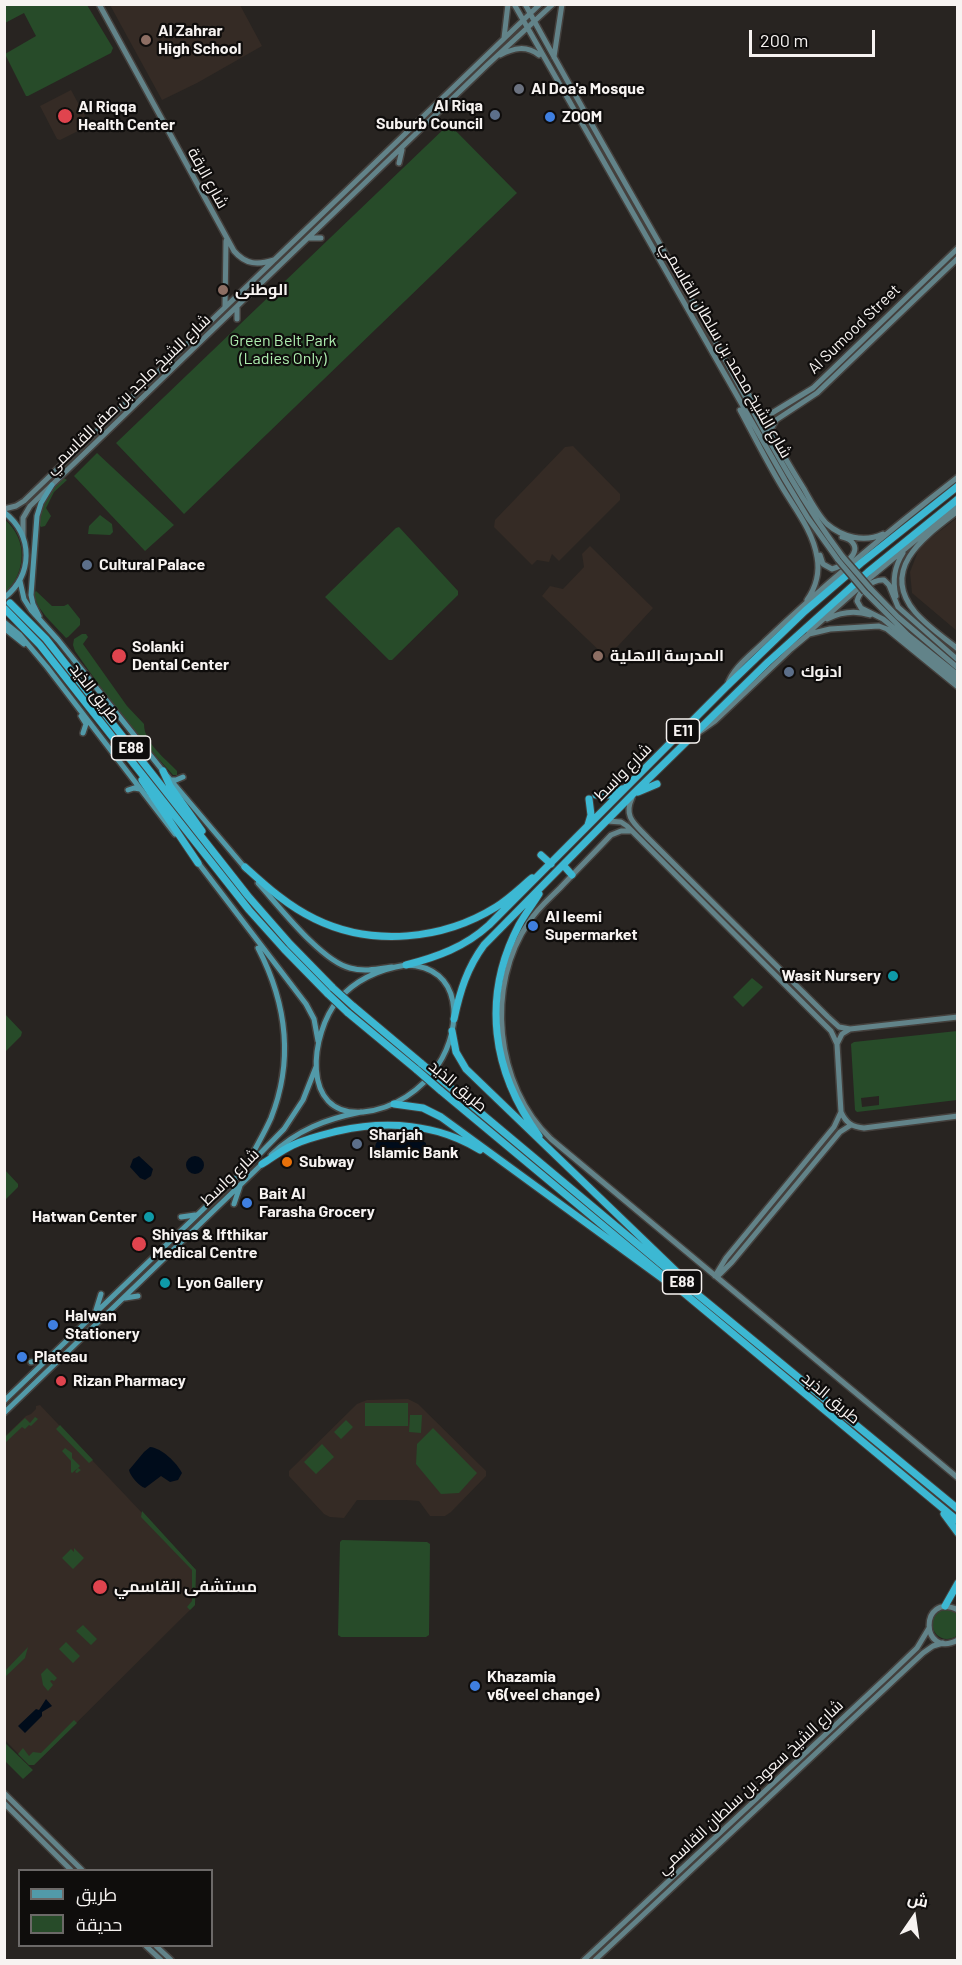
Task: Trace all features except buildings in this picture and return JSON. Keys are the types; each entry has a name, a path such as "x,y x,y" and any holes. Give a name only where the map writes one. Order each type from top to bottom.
{"highway":[{"name":"شارع واسط","path":"406,965 445,953 468,942 489,925 726,687 813,604 957,486"},
{"name":"شارع واسط","path":"454,1019 462,985 474,957 484,945 693,734 815,618 957,499"},
{"name":"طريق الذيد","path":"6,603 249,910 291,957 419,1067 441,1090 957,1521"},
{"name":"طريق الذيد","path":"6,603 46,639 218,859 331,991"},
{"path":"123,750 198,863"},
{"path":"163,771 168,783 211,844 218,859"},
{"path":"633,794 657,784"},
{"path":"596,795 609,795 629,785"},
{"path":"585,830 591,815 589,799"},
{"path":"541,855 551,864"},
{"path":"564,866 572,874"},
{"path":"245,867 276,894 317,920 355,932 386,936 425,934 461,925 494,909 531,879 542,874"},
{"path":"543,887 521,922 508,950 498,986 496,1015 498,1045 510,1087 522,1112 549,1150"},
{"path":"452,1031 456,1052 466,1069 676,1271 691,1289"},
{"name":"طريق الذيد","path":"419,1067 445,1083 957,1509"},
{"path":"394,1104 414,1106 432,1112 659,1277 676,1285"},
{"path":"262,1164 293,1145 317,1136 352,1128 388,1125 423,1128 441,1133 507,1165"},
{"path":"921,1479 957,1504"},
{"path":"926,1495 945,1515 957,1533"},
{"path":"948,1606 957,1582"}],"main road":[{"path":"43,622 33,604 31,595 35,532 39,509 52,485"},
{"path":"4,511 23,536 27,559 20,581 6,603"},
{"path":"4,622 20,635 79,708 306,1004 314,1019 318,1041 316,1067 320,1087 332,1103 341,1108 361,1112 384,1108 407,1096 429,1077 445,1054 454,1019 451,993 442,978 436,972 422,966 406,965 358,970 340,965 319,950 170,780 27,605 20,581"},
{"path":"4,628 33,650"},
{"path":"79,708 86,724 83,733"},
{"path":"170,780 183,777"},
{"path":"128,790 140,789"},
{"path":"244,1170 263,1135 275,1105 285,1053 284,1023 277,990 250,933"},
{"path":"318,1041 326,1019 346,991 365,978 392,967"},
{"name":"شارع واسط","path":"4,1401 244,1170 291,1120 303,1100 316,1067"},
{"name":"شارع واسط","path":"4,1413 287,1141 325,1120 361,1112"},
{"path":"234,1204 240,1186"},
{"path":"181,1217 197,1215"},
{"path":"95,1312 101,1294"},
{"path":"124,1298 138,1296"},
{"path":"31,1362 50,1357"}],"street":[{"name":"شارع الرقة","path":"99,4 236,254 247,262 258,263 276,259"},
{"path":"504,38 508,4"},
{"name":"شارع الشيخ محمد بن سلطان القاسمي","path":"514,4 801,507 841,559 908,635 957,675"},
{"name":"شارع الشيخ محمد بن سلطان القاسمي","path":"525,4 806,504 841,559"},
{"name":"شارع الشيخ ماجد بن صقر القاسمي","path":"4,511 24,501 540,4"},
{"name":"شارع الشيخ ماجد بن صقر القاسمي","path":"23,536 22,523 27,510 496,57 554,4"},
{"path":"554,59 562,4"},
{"path":"496,57 520,48 533,51 544,59"},
{"path":"399,163 402,149"},
{"path":"324,223 331,212 328,209"},
{"name":"شارع الرقة","path":"225,237 227,254 225,308"},
{"path":"308,238 321,238"},
{"name":"Al Sumood Street","path":"772,413 813,388 957,248"},
{"name":"Al Sumood Street","path":"770,430 776,420 817,393 957,258"},
{"path":"237,307 237,319"},
{"path":"736,380 744,388 796,477 828,525 833,531 851,542 855,548 854,553 834,569 827,568 823,564 814,536 802,519"},
{"path":"138,403 135,399 148,382"},
{"path":"731,386 734,399 753,436 812,539 818,563 815,586 802,607"},
{"path":"759,412 772,413 770,418 776,420"},
{"path":"726,687 738,668 782,625 957,477"},
{"path":"957,505 911,552 903,575 904,587 910,604 917,614 957,649"},
{"path":"693,734 715,721 818,624 908,546 957,511"},
{"path":"828,525 846,535 861,538 877,537 897,526"},
{"path":"902,611 894,580 897,564 908,546"},
{"path":"957,660 902,611 894,602 889,585 884,580 874,582 859,594 857,601 861,608 879,616 957,681"},
{"name":"شارع الشيخ محمد بن سلطان القاسمي","path":"867,590 957,668"},
{"path":"818,624 836,614 849,612 874,616 891,626"},
{"path":"773,628 782,625"},
{"path":"803,638 823,630 879,627 891,632 957,687"},
{"path":"919,627 931,627"},
{"path":"937,665 941,673"},
{"path":"633,794 628,813 644,833 839,1027 850,1029 957,1017"},
{"path":"607,821 621,822 632,832 831,1031 837,1044 841,1112 844,1119 851,1125 864,1128 957,1116"},
{"path":"644,833 636,830 621,831 611,835 529,921 519,938 510,960 503,996 502,1023 504,1048 512,1076 525,1105 546,1134 957,1479"},
{"path":"811,1011 824,1020 828,1017"},
{"path":"837,1044 842,1034 850,1029"},
{"path":"716,1276 827,1136 841,1112"},
{"path":"706,1268 714,1268 729,1260 840,1132 851,1125"},
{"path":"827,1136 833,1140"},
{"path":"726,1284 724,1275 729,1260"},
{"path":"948,1606 957,1608"},
{"name":"شارع الشيخ سعود بن سلطان القاسمي","path":"584,1960 917,1648 928,1628 932,1613 948,1606"},
{"path":"928,1628 934,1638 944,1643"},
{"name":"شارع الشيخ سعود بن سلطان القاسمي","path":"595,1960 926,1650 937,1644 957,1640"},
{"path":"834,1726 837,1731 834,1737"},
{"path":"4,1793 81,1869"},
{"path":"5,1804 9,1802 22,1812"},
{"path":"5,1804 70,1869"},
{"path":"147,1947 161,1960"},
{"path":"157,1947 171,1960"}],"shaded area":[{"path":"110,5 240,5 262,46 162,100"},
{"name":"Al Riqqa Health Center","path":"71,90 90,125 60,140 57,139 40,106"},
{"path":"573,446 620,494 620,500 559,561 552,554 549,562 537,560 532,565 494,527 495,520 565,447"},
{"path":"957,518 957,631 912,593 910,572 920,546"},
{"path":"590,546 653,608 607,658 542,596 550,586 563,589 584,567 582,554"},
{"path":"408,1399 418,1404 486,1471 486,1476 445,1516 430,1516 419,1501 406,1500 357,1500 344,1518 324,1514 289,1476 289,1471 357,1404 367,1400"},
{"name":"مستشفى القاسمي","path":"40,1405 196,1570 195,1605 34,1765 29,1765 5,1740 4,1437 31,1414 36,1406"}],"green space":[{"path":"5,4 87,5 113,48 111,53 26,96 5,54 36,36 24,13 5,23"},
{"name":"Green Belt Park (Ladies Only)","path":"449,124 517,193 184,514 116,443"},
{"path":"97,453 174,525 145,551 74,476"},
{"path":"64,478 67,480 54,492 46,508 51,516 45,526 41,527 38,523 44,504 50,492"},
{"path":"100,515 112,524 113,532 110,535 88,534 89,526"},
{"path":"4,519 18,536 22,556 17,576 5,594"},
{"path":"399,527 458,591 458,595 392,660 389,660 325,597"},
{"path":"36,591 52,606 68,604 80,619 80,625 68,637 66,638 42,611 35,599"},
{"path":"82,634 88,637 83,644 127,706 144,724 151,744 177,771 177,775 173,775 123,719 75,651 74,639"},
{"path":"752,978 763,987 743,1007 733,997"},
{"path":"5,1014 22,1032 21,1036 5,1052"},
{"path":"957,1031 957,1100 857,1112 855,1110 851,1044","holes":["879,1096 879,1105 862,1107 861,1098"]},
{"path":"5,1170 18,1184 18,1187 5,1200"},
{"path":"365,1403 408,1403 408,1426 365,1426"},
{"path":"410,1415 422,1415 421,1433 409,1432"},
{"path":"35,1417 38,1419 31,1426 25,1429 22,1427 5,1443 5,1437 25,1418 30,1423"},
{"path":"346,1420 353,1427 341,1439 334,1432"},
{"path":"60,1425 93,1460 89,1463 56,1429"},
{"path":"433,1428 477,1473 459,1493 441,1494 416,1464 417,1444"},
{"path":"322,1444 334,1457 316,1474 304,1462"},
{"path":"65,1448 72,1453 72,1458 80,1466 72,1473 71,1461 62,1451"},
{"path":"142,1511 196,1570 195,1605 190,1610 187,1607 192,1601 192,1570 141,1517"},
{"path":"342,1540 427,1542 430,1544 429,1635 426,1637 341,1637 338,1635 340,1542"},
{"path":"74,1548 84,1558 73,1569 62,1558 71,1549 74,1552"},
{"path":"947,1608 957,1612 957,1636 949,1639 937,1635 933,1623 934,1617"},
{"path":"83,1625 97,1639 91,1645 76,1631"},
{"path":"66,1642 80,1656 73,1663 59,1649"},
{"path":"28,1647 25,1658 5,1677 5,1671"},
{"path":"47,1668 57,1678 50,1681 53,1685 48,1691 43,1685 41,1674"},
{"path":"74,1720 77,1723 34,1765 29,1765 18,1754 23,1748 29,1756 33,1752 41,1753"},
{"path":"4,1742 33,1770 23,1779 5,1761"}],"water":[{"path":"386,1137 423,1141 426,1143 426,1150 422,1153 412,1151 398,1155 378,1154 375,1148 376,1143"},
{"path":"139,1156 153,1169 151,1176 145,1180 130,1167 133,1159"},
{"path":"195,1156 201,1159 204,1165 201,1171 195,1174 189,1171 186,1165 189,1159"},
{"path":"150,1447 164,1453 177,1465 182,1473 178,1480 170,1482 161,1476 145,1488 135,1480 129,1470"},
{"path":"46,1699 52,1706 42,1712 42,1716 25,1733 18,1726 36,1709 39,1710"}],"place":[{"name":"Al Zahrar High School","path":"146,40"},
{"name":"Al Doa'a Mosque","path":"519,89"},
{"name":"Al Riqa Suburb Council","path":"495,115"},
{"name":"Al Riqqa Health Center","path":"65,116"},
{"name":"ZOOM","path":"550,117"},
{"name":"الوطنی","path":"223,290"},
{"name":"Cultural Palace","path":"87,565"},
{"name":"Solanki Dental Center","path":"119,656"},
{"name":"المدرسة الاهلية","path":"598,656"},
{"name":"ادنوك","path":"789,672"},
{"name":"Al Ieemi Supermarket","path":"533,926"},
{"name":"Wasit Nursery","path":"893,976"},
{"name":"Sharjah Islamic Bank","path":"357,1144"},
{"name":"Subway","path":"287,1162"},
{"name":"Bait Al Farasha Grocery","path":"247,1203"},
{"name":"Hatwan Center","path":"149,1217"},
{"name":"Shiyas & Ifthikar Medical Centre","path":"139,1244"},
{"name":"Lyon Gallery","path":"165,1283"},
{"name":"Halwan Stationery","path":"53,1325"},
{"name":"Plateau","path":"22,1357"},
{"name":"Rizan Pharmacy","path":"61,1381"},
{"name":"مستشفى القاسمي","path":"100,1587"},
{"name":"Khazamia v6(veel change)","path":"475,1686"}]}
